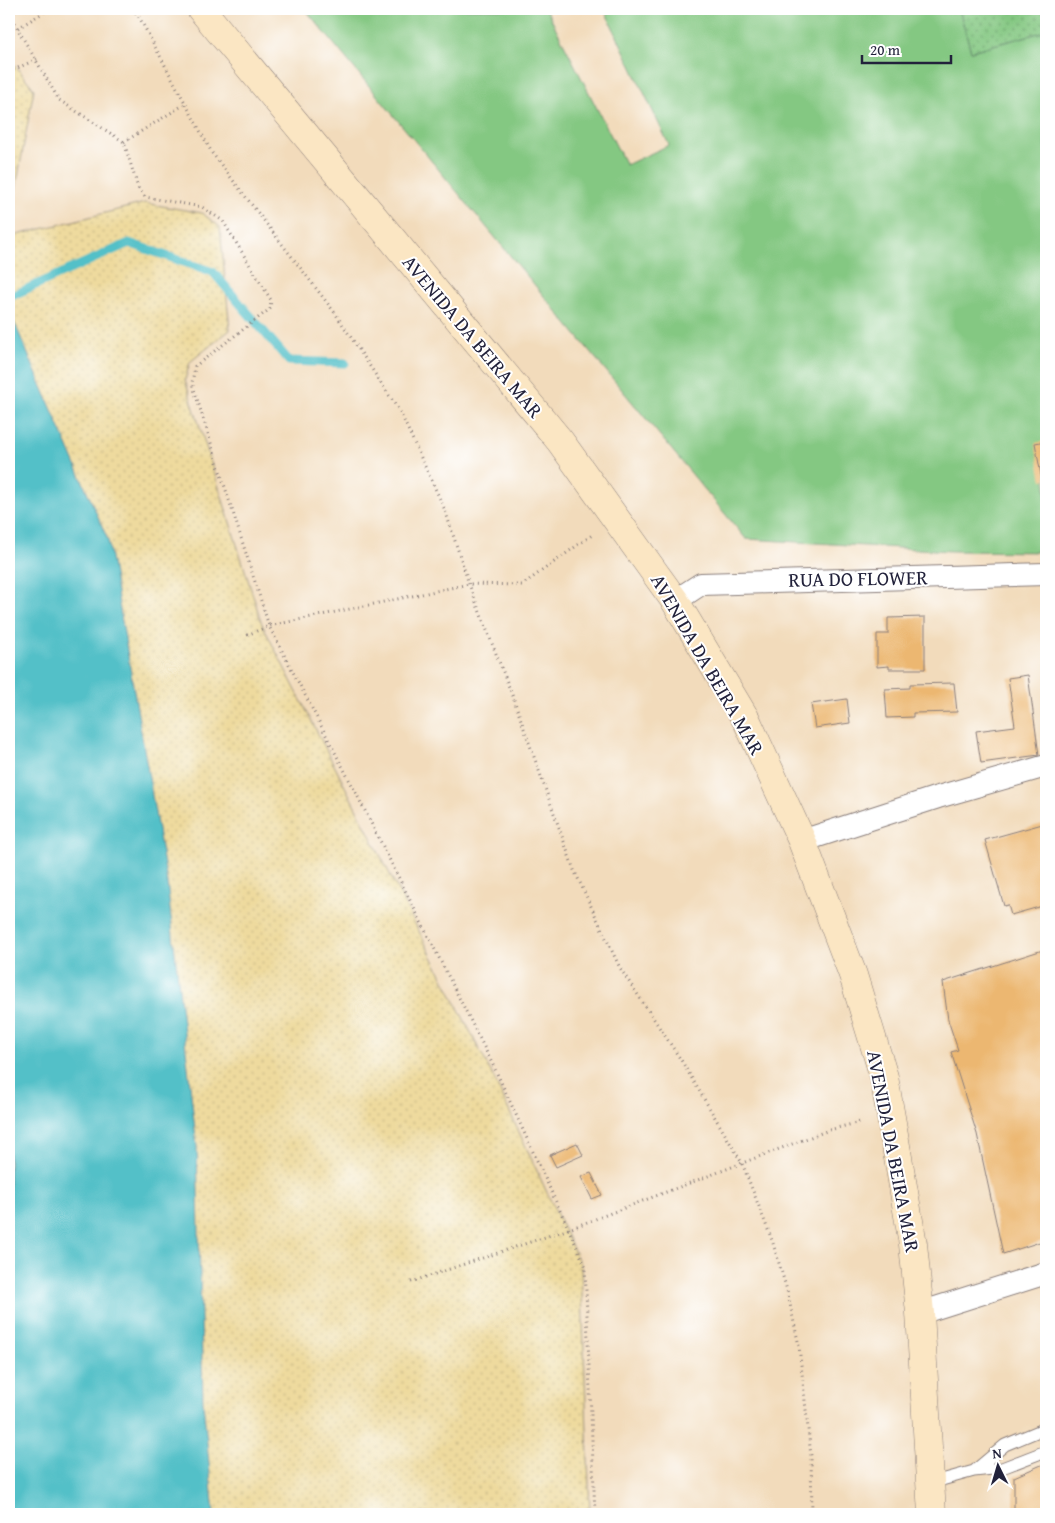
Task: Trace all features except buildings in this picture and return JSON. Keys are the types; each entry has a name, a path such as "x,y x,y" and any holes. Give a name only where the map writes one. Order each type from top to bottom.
{"main road":[{"name":"AVENIDA DA BEIRA MAR","path":"201,9 560,441 675,601 746,721 802,841 853,975 884,1078 913,1244 920,1313 932,1514"}],"street":[{"name":"RUA DO FLOWER","path":"675,601 701,584 1046,574"},
{"path":"802,841 938,797 1046,766"},
{"path":"920,1313 1046,1273"}],"lane":[{"path":"974,1471 1005,1445 1046,1428"},
{"path":"931,1482 974,1471 1002,1468 1046,1451"}],"path":[{"path":"18,28 49,9"},
{"path":"132,9 138,15 212,153 335,313 400,412 445,510 469,584 514,700 574,870 620,968 681,1060 742,1163 772,1240 787,1290 799,1346 811,1456 812,1514"},
{"path":"9,14 37,59 59,100 124,142 138,188 145,196 202,207 223,221 271,300 270,309 195,366 192,383 269,626 352,785 490,1060 585,1265 595,1514"},
{"path":"9,72 37,59"},
{"path":"124,142 185,104"},
{"path":"247,635 269,626 469,584 522,585 595,532"},
{"path":"411,1282 569,1229 829,1130 860,1122"}],"green space":[{"path":"305,9 546,9 626,165 669,145 604,9 959,9 971,51 1046,31 1046,552 951,551 746,539"},
{"path":"959,9 1046,9 1046,31 971,51"}],"sand":[{"path":"9,58 34,89 9,226"},
{"path":"145,203 202,213 220,227 230,330 190,362 185,380 262,624 493,1076 581,1266 590,1514 24,1514 9,1376 9,237"}],"water":[{"path":"9,310 108,540 167,882 197,1147 203,1402 214,1514 9,1514"}],"waterway":[{"path":"9,297 129,243 213,272 289,361 345,363"}]}
